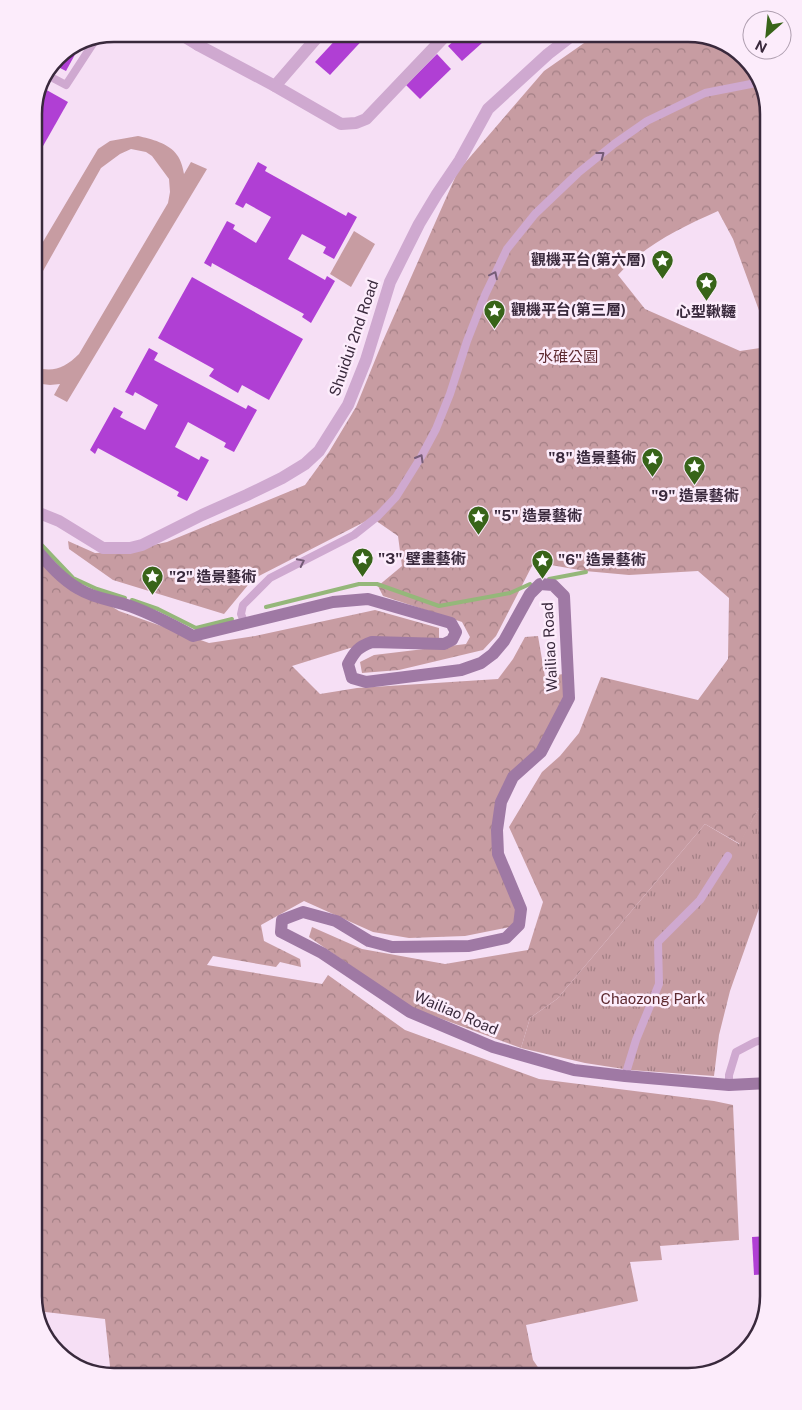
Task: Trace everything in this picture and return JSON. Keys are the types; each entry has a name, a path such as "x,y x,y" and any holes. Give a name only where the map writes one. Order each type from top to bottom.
{"street":[{"path":"195,43 341,124 356,124 366,119 438,43"},
{"path":"275,86 312,43"},
{"name":"Shuidui 2nd Road","path":"43,515 59,522 103,548 130,548 142,545 247,495 282,478 304,464 318,451 348,405 366,360 390,282 420,224 460,160 488,109 562,43"},
{"name":"Wailiao Road","path":"43,557 66,582 78,589 92,596 130,606 193,636 333,602 368,599 451,623 456,632 452,640 444,644 372,642 362,646 356,651 348,664 352,678 366,682 461,670 481,663 493,654 504,641 530,594 540,584 553,585 564,596 569,698 541,752 513,777 501,802 497,830 498,854 521,909 518,926 506,938 469,946 392,947 369,941 336,921 304,912 282,920 281,932 322,952 410,1012 494,1047 574,1070 729,1085 760,1083"}],"lane":[{"path":"53,78 66,85 91,47"},
{"path":"245,624 241,614 244,605 270,578 354,535 378,516 396,497 422,457 436,429 485,295 507,249 536,214 578,173 647,121 705,93 753,84"},
{"path":"624,1076 636,1040 660,984 658,942 700,900 728,856"},
{"path":"729,1085 729,1075 736,1052 760,1040"}],"green space":[{"name":"水碓公園","path":"584,43 702,44 720,50 742,67 752,82 760,114 760,313 733,239 718,211 664,238 640,254 618,275 645,309 740,351 760,348 760,806 740,844 705,824 557,999 530,1018 521,1048 412,1008 309,937 312,927 362,949 445,964 528,950 543,902 509,827 542,772 560,756 579,733 601,677 698,700 728,659 729,598 698,571 629,575 585,571 534,562 496,636 483,650 399,670 362,673 360,662 374,655 466,644 470,637 462,622 383,596 378,586 402,566 398,536 372,518 253,579 224,614 113,580 69,549 68,541 95,553 122,552 167,542 305,485 329,452 356,407 382,343 458,171 544,71"},
{"path":"138,136 159,142 174,151 180,159 184,174 191,162 207,169 67,402 54,395 60,384 43,384 43,369 64,366 79,354 168,203 170,192 169,179 152,156 146,152 131,149 120,154 101,168 43,271 43,242 98,149 110,141"},
{"path":"354,231 375,244 351,287 330,274"},
{"path":"43,556 55,571 119,611 209,643 255,636 375,610 439,628 439,639 350,648 292,666 320,694 357,688 498,679 513,659 525,637 538,636 545,677 569,673 569,698 539,747 503,785 494,838 523,899 515,926 465,936 409,938 373,932 304,901 261,925 264,941 300,959 301,967 280,962 276,967 213,956 207,965 322,984 328,975 405,1030 539,1079 733,1105 739,1240 660,1246 662,1260 630,1262 638,1301 526,1325 533,1360 538,1368 110,1367 105,1319 45,1312 43,1305"},
{"name":"Chaozong Park","path":"760,806 760,906 730,991 719,1035 714,1076 630,1070 585,1063 521,1048 530,1018 557,999 705,824 739,844"}],"building":[{"path":"333,43 360,43 330,75 315,62"},
{"path":"452,43 482,43 462,61 448,46"},
{"path":"75,54 66,71 60,68"},
{"path":"437,54 451,69 420,99 406,85"},
{"path":"47,90 68,102 43,146 43,110"},
{"path":"258,162 267,167 265,171 346,216 348,212 357,217 334,259 323,253 326,247 302,234 288,259 325,280 327,276 335,281 311,323 302,317 304,314 212,263 211,267 204,263 227,221 235,225 233,229 256,243 271,217 246,203 243,208 235,204"},
{"path":"192,277 303,339 269,400 242,385 238,393 209,376 214,369 158,338"},
{"path":"149,348 158,353 154,360 246,409 248,405 257,410 234,452 224,447 226,443 188,422 175,447 199,460 201,456 209,460 187,501 177,496 179,492 98,448 95,454 90,450 114,407 123,412 120,417 145,430 158,405 135,392 133,396 125,392"},
{"path":"760,1236 760,1275 754,1275 752,1237"}],"waterway":[{"path":"43,546 73,578 97,589 125,598"},
{"path":"549,579 586,572"},
{"path":"266,607 359,584 377,584 439,606 510,593 530,584"},
{"path":"132,600 158,609 196,628 232,619"}],"place":[{"name":"觀機平台(第六層)","path":"662,279"},
{"name":"心型鞦韆","path":"706,302"},
{"name":"觀機平台(第三層)","path":"495,329"},
{"name":"\"8\" 造景藝術","path":"652,477"},
{"name":"\"9\" 造景藝術","path":"695,486"},
{"name":"\"5\" 造景藝術","path":"478,535"},
{"name":"\"3\" 壁畫藝術","path":"362,578"},
{"name":"\"6\" 造景藝術","path":"542,579"},
{"name":"\"2\" 造景藝術","path":"153,596"}]}
